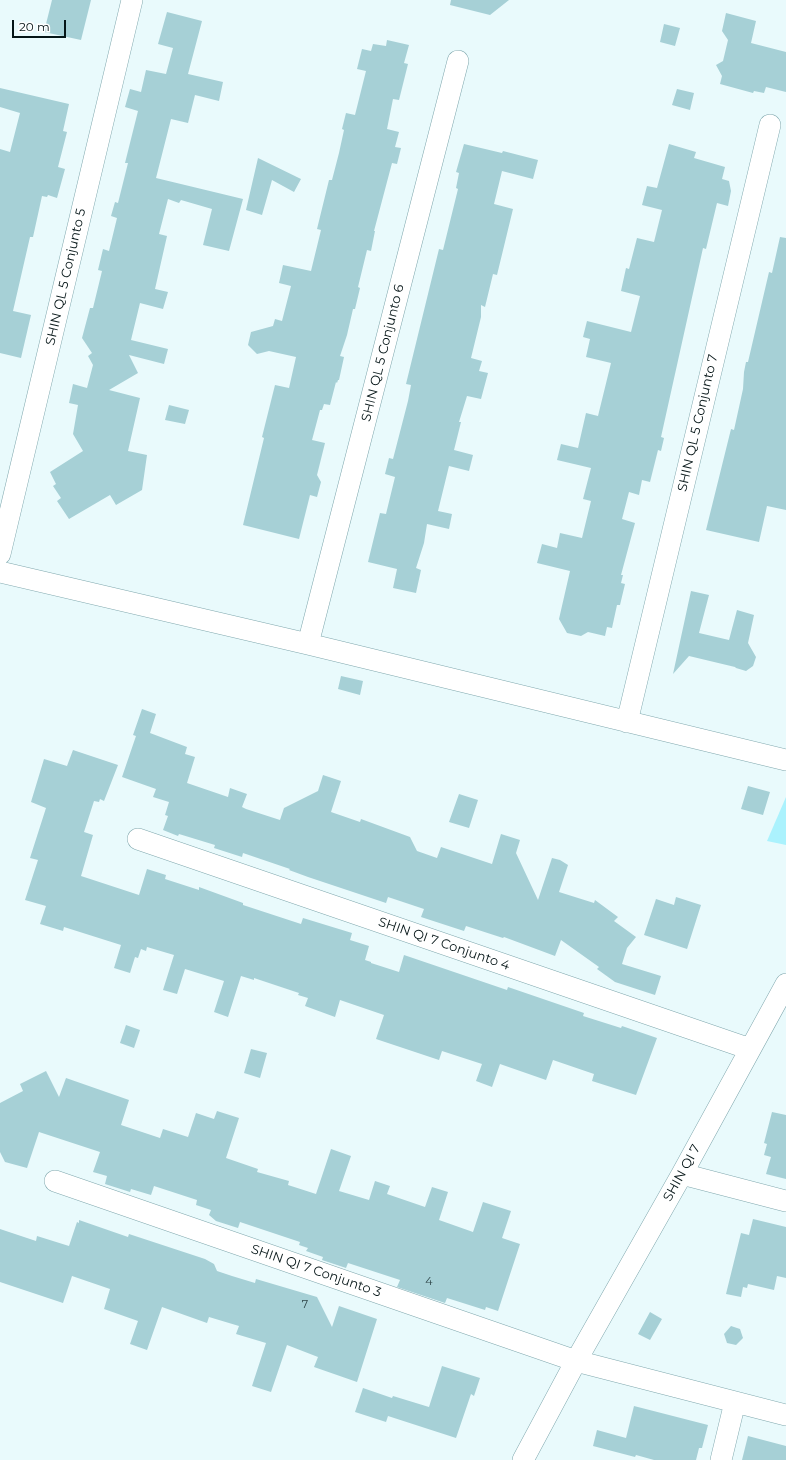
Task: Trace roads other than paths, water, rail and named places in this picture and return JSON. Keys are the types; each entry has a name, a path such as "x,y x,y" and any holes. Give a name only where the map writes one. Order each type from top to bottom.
{"street":[{"name":"SHIN QL 5 Conjunto 5","path":"0,554 132,0"},
{"name":"SHIN QL 5 Conjunto 6","path":"308,644 458,61"},
{"name":"SHIN QL 5 Conjunto 7","path":"627,722 770,125"},
{"path":"0,572 308,644 786,760"},
{"name":"SHIN QI 7 Conjunto 4","path":"138,839 750,1049"},
{"name":"SHIN QI 7","path":"523,1460 576,1360 682,1174 786,984"},
{"path":"682,1174 786,1201"},
{"name":"SHIN QI 7 Conjunto 3","path":"55,1181 576,1360"},
{"path":"576,1360 786,1415"},
{"path":"720,1460 735,1402"}]}
